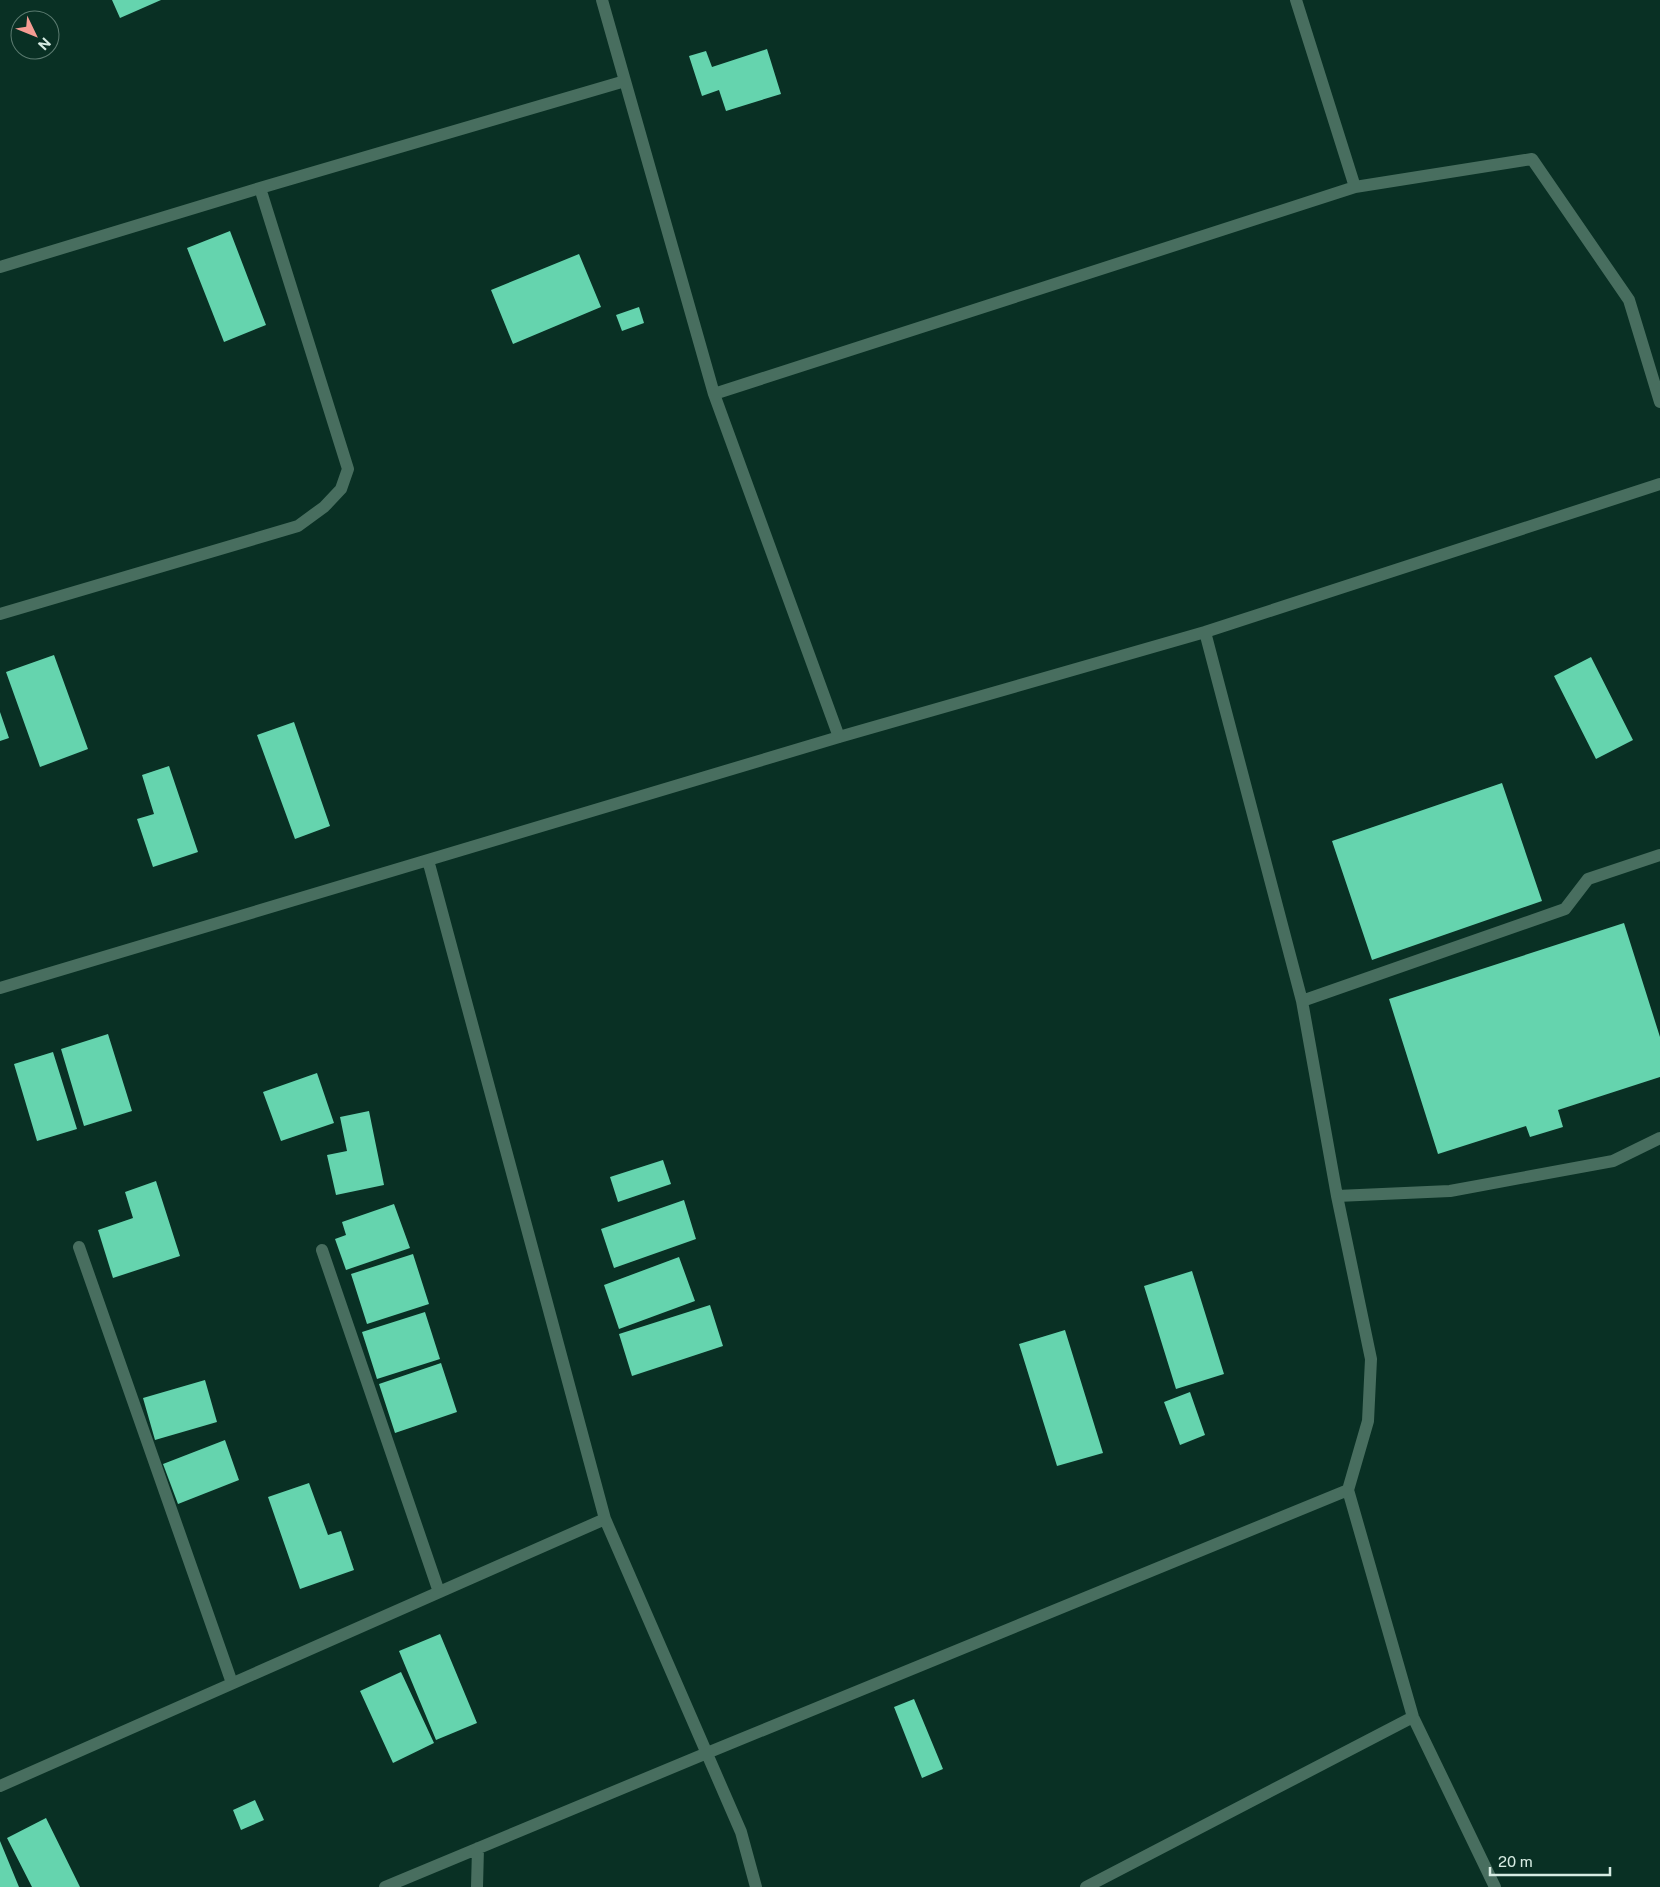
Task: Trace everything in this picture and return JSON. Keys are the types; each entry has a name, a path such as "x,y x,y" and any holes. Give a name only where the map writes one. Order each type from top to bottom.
{"street":[{"path":"602,0 714,394 839,737"},
{"path":"1296,0 1355,187"},
{"path":"0,267 260,188 626,81"},
{"path":"714,394 1355,187 1532,159 1629,300 1660,402"},
{"path":"0,614 298,526 324,507 341,488 348,469 260,188"},
{"path":"0,988 839,737 1205,632 1660,484"},
{"path":"1205,632 1302,1001 1337,1196 1371,1359 1368,1421 1348,1490 1413,1717 1495,1887"},
{"path":"1302,1001 1565,909 1588,879 1660,855"},
{"path":"428,860 605,1519 741,1832 756,1887"},
{"path":"1337,1196 1450,1191 1613,1161 1660,1138"},
{"path":"79,1248 232,1683"},
{"path":"322,1250 439,1592"},
{"path":"386,1887 1348,1490"},
{"path":"1,1781 232,1683 605,1519"},
{"path":"1086,1887 1413,1717"},
{"path":"477,1887 478,1848"}],"building":[{"path":"112,0 161,0 120,18"},
{"path":"767,49 781,94 726,111 719,90 702,96 689,56 706,51 712,67"},
{"path":"230,231 266,325 224,342 187,248"},
{"path":"579,254 601,307 513,344 491,290"},
{"path":"639,307 644,323 622,331 616,315"},
{"path":"54,655 88,749 40,767 6,672"},
{"path":"1591,657 1633,740 1596,759 1554,676"},
{"path":"0,712 9,738 0,741"},
{"path":"294,722 330,826 295,839 257,735"},
{"path":"169,766 198,852 153,867 137,819 154,814 142,775"},
{"path":"1502,783 1542,901 1372,960 1332,841"},
{"path":"1624,923 1660,1037 1660,1077 1558,1110 1563,1127 1530,1137 1526,1126 1438,1154 1389,999"},
{"path":"108,1034 132,1111 84,1126 61,1049"},
{"path":"53,1052 77,1129 37,1141 14,1064"},
{"path":"317,1073 334,1123 281,1141 263,1092"},
{"path":"369,1111 384,1185 336,1195 327,1155 347,1151 340,1117"},
{"path":"663,1160 671,1184 618,1202 610,1177"},
{"path":"156,1181 180,1256 113,1278 98,1230 133,1218 125,1192"},
{"path":"684,1200 696,1239 614,1268 601,1229"},
{"path":"394,1204 410,1248 346,1270 335,1239 346,1235 342,1222"},
{"path":"413,1254 429,1304 367,1324 351,1274"},
{"path":"679,1257 695,1301 619,1329 604,1285"},
{"path":"1192,1271 1224,1374 1176,1389 1144,1286"},
{"path":"710,1305 723,1346 632,1376 619,1334"},
{"path":"425,1312 440,1359 377,1379 362,1332"},
{"path":"1065,1330 1103,1453 1057,1466 1019,1344"},
{"path":"441,1363 457,1412 395,1433 379,1384"},
{"path":"205,1380 217,1422 155,1440 143,1398"},
{"path":"1190,1392 1205,1435 1180,1445 1164,1402"},
{"path":"225,1440 239,1480 178,1504 163,1464"},
{"path":"309,1483 328,1535 341,1531 354,1570 300,1589 268,1497"},
{"path":"440,1634 477,1723 436,1740 399,1651"},
{"path":"401,1672 434,1743 393,1763 360,1691"},
{"path":"914,1699 943,1769 922,1778 894,1707"},
{"path":"255,1800 264,1820 241,1830 233,1810"},
{"path":"46,1818 80,1887 32,1887 7,1838"},
{"path":"0,1841 19,1887 0,1887"}]}
